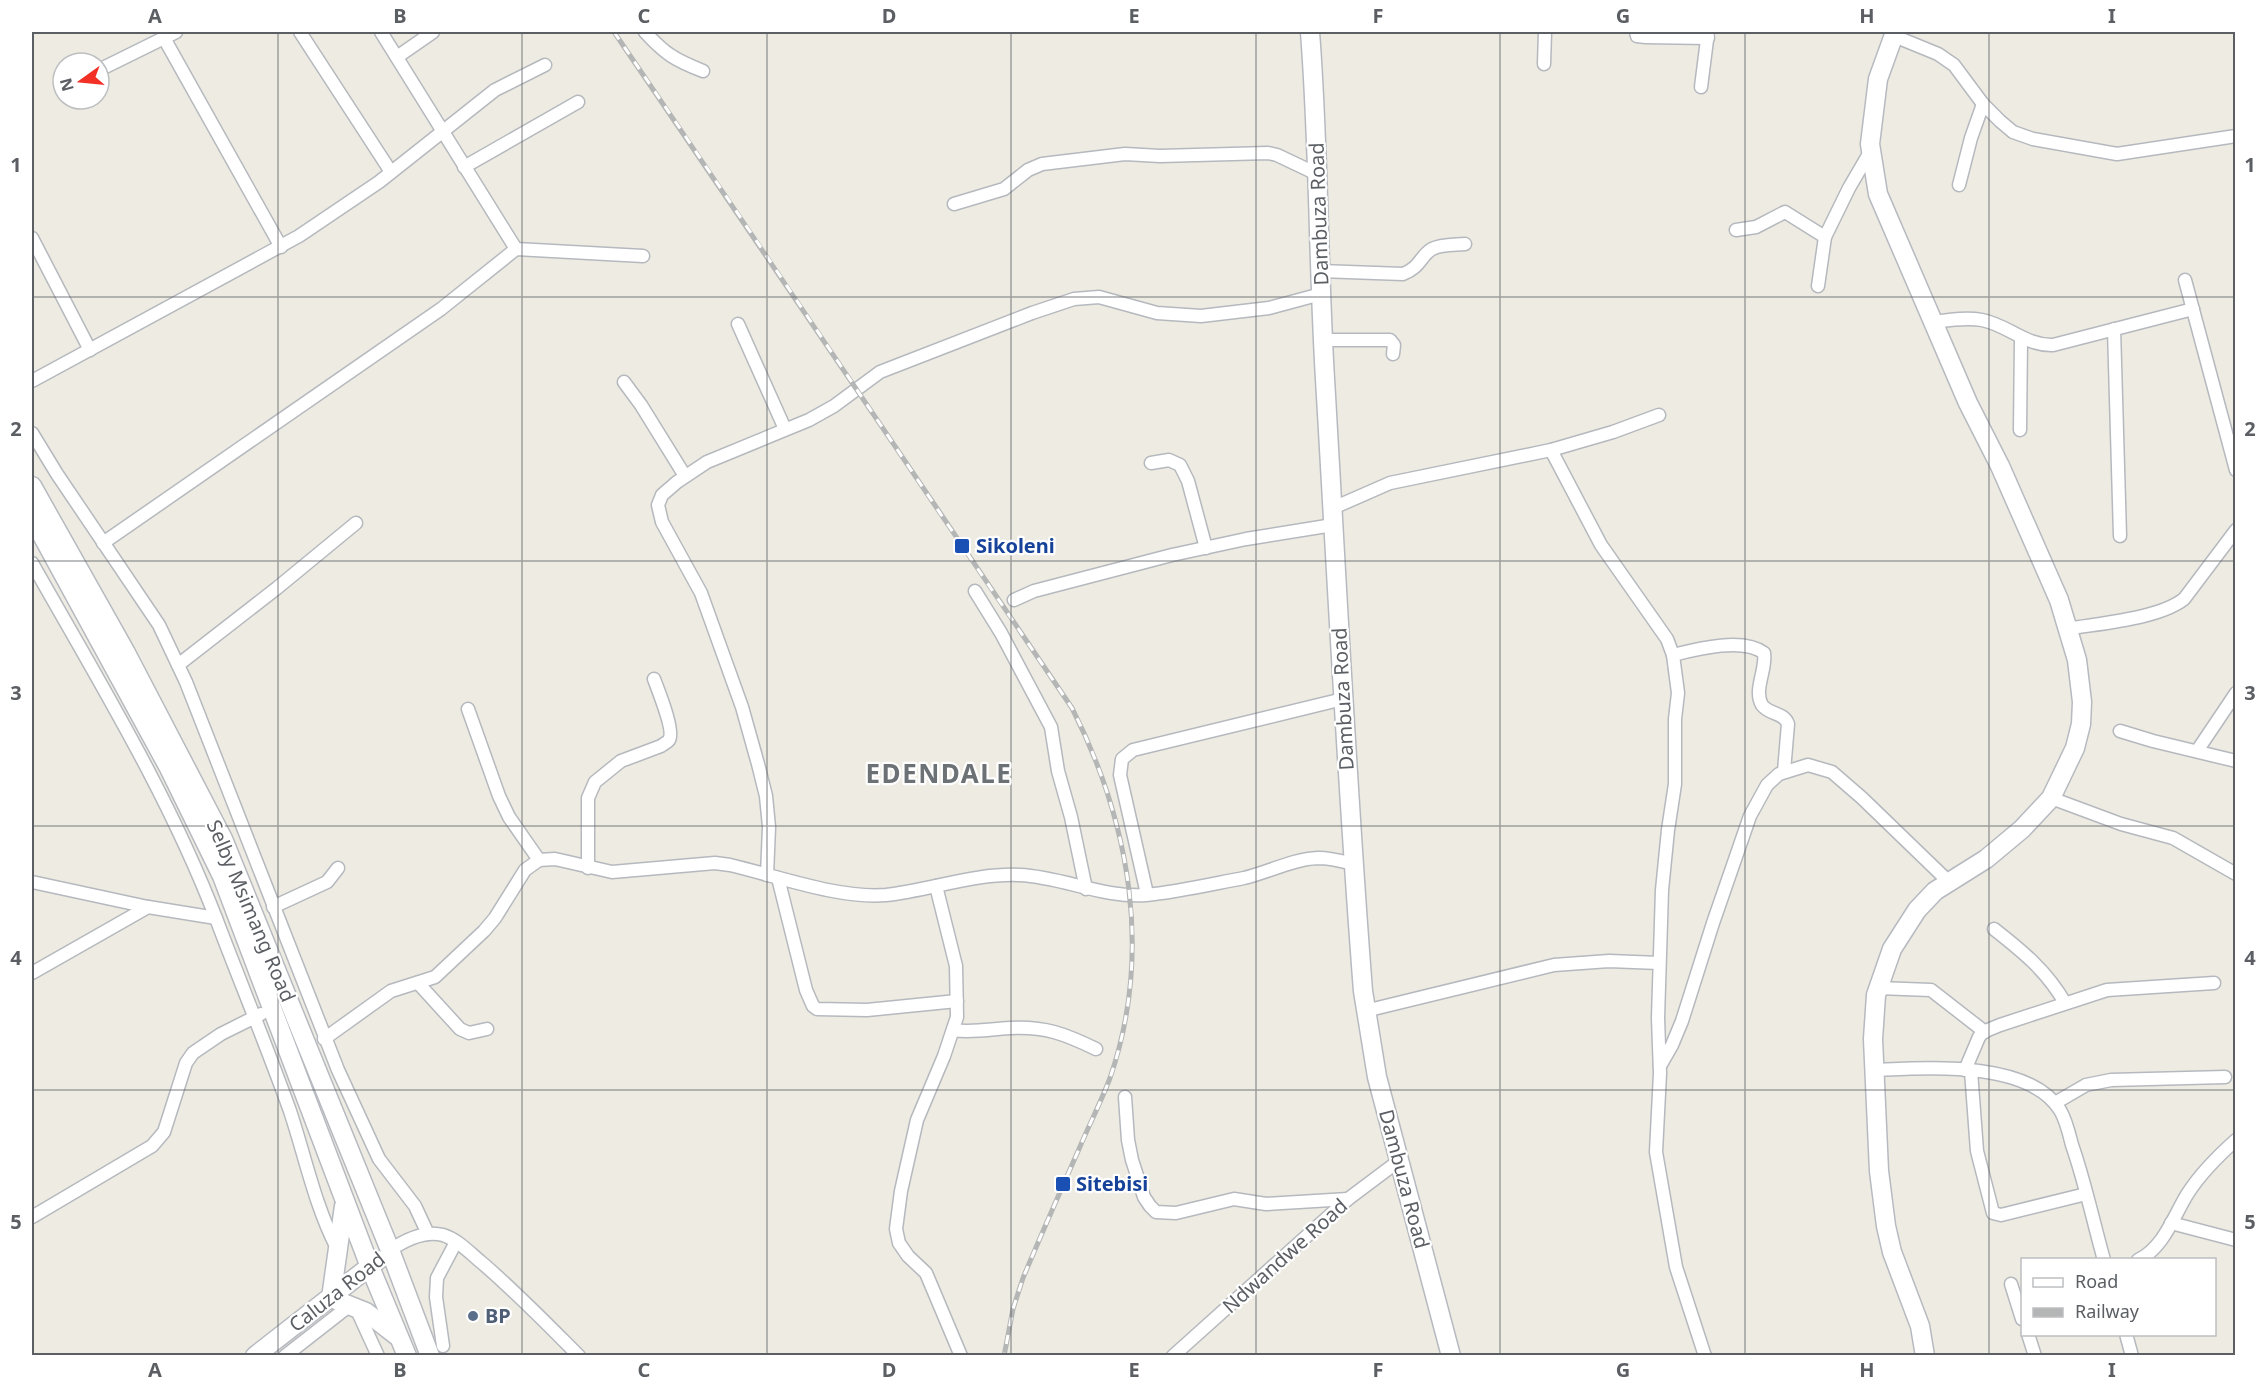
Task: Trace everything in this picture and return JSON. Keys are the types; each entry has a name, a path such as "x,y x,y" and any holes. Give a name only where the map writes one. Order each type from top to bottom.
{"street":[{"path":"111,64 176,32"},
{"path":"300,32 391,172"},
{"path":"381,32 516,249"},
{"path":"397,57 434,32"},
{"path":"645,32 675,60 703,71"},
{"name":"Dambuza Road","path":"1310,32 1316,103 1323,340 1343,699 1365,1011 1377,1077 1451,1356"},
{"path":"1544,64 1545,32"},
{"path":"1636,32 1637,36 1646,37 1708,35 1701,87"},
{"path":"1925,1356 1920,1326 1892,1252 1886,1226 1879,1171 1873,1039 1878,988 1892,949 1910,919 1935,891 1986,859 2006,843 2022,830 2051,798 2068,766 2081,724 2081,681 2059,600 1885,215 1878,194 1870,152 1878,79 1894,34 1938,54 1954,65 1983,104 2000,122 2018,134 2033,139 2117,154 2235,136"},
{"path":"164,38 281,247"},
{"path":"32,381 281,247 357,198 495,90 545,65"},
{"path":"464,168 578,102"},
{"path":"1959,185 1971,138 1983,104"},
{"path":"1818,286 1825,237 1844,197 1870,152"},
{"path":"954,204 1004,189 1036,166 1108,155 1268,153 1317,174"},
{"path":"1736,230 1756,227 1785,212 1825,237"},
{"path":"32,238 90,350"},
{"path":"1320,271 1403,274 1420,264 1431,250 1465,244"},
{"path":"104,543 441,309 516,249 644,256"},
{"path":"2185,280 2235,470"},
{"path":"957,1001 867,1010 817,1010 813,1006 806,990 773,877 766,796 742,707 701,593 659,513 658,505 662,495 707,462 809,420 834,406 873,376 890,367 1074,299 1099,297 1157,313 1201,316 1269,308 1321,294"},
{"path":"1934,322 1982,320 2036,344 2053,345 2193,309"},
{"path":"738,324 785,429"},
{"path":"2114,329 2120,536"},
{"path":"2020,430 2021,338"},
{"path":"1323,340 1390,340 1394,345 1393,354"},
{"path":"624,382 685,476"},
{"path":"1014,600 1034,591 1333,517 1372,490 1403,479 1551,450 1613,432 1659,415"},
{"path":"32,433 159,625 178,664 324,1039 379,1159 415,1206 428,1234"},
{"path":"1551,450 1601,545 1660,626 1673,655 1678,693 1675,719 1675,784 1662,890 1657,1158 1676,1267 1704,1356"},
{"path":"1151,463 1169,460 1180,465 1188,481 1206,548"},
{"name":"Selby Msimang Road","path":"32,486 131,663 224,839 390,1250 437,1351"},
{"name":"Selby Msimang Road","path":"32,517 169,768 210,849 273,1008 370,1267 407,1356"},
{"path":"178,664 277,588 356,523"},
{"path":"2067,629 2144,615 2173,607 2184,599 2235,530"},
{"path":"32,564 125,728 164,803 216,918 281,1086 324,1216 339,1252"},
{"path":"975,591 1001,633 1051,727 1058,771 1074,828 1086,889"},
{"path":"1673,655 1736,645 1758,649 1764,654 1760,699 1766,709 1785,718 1788,724 1784,771"},
{"path":"588,868 588,798 596,782 621,761 661,746 670,736 669,723 654,679"},
{"path":"2197,751 2235,693"},
{"path":"1147,894 1120,775 1120,765 1126,754 1192,734 1343,699"},
{"path":"468,709 499,796 509,817 540,860"},
{"path":"2120,730 2153,741 2235,761"},
{"path":"1660,1067 1682,1021 1750,816 1767,785 1784,771 1808,765 1832,772 1949,882"},
{"path":"2051,798 2121,824 2187,844 2235,874"},
{"path":"324,1039 391,992 435,976 484,931 495,918 525,870 540,860 555,859 612,872 633,872 715,863 842,892 866,895 885,895 974,878 1021,875 1116,894 1147,894 1246,877 1311,859 1329,859 1354,864"},
{"path":"273,907 327,882 338,868"},
{"path":"32,882 148,907 216,918"},
{"path":"936,886 956,966 957,1017 917,1120 901,1191 896,1229 899,1243 908,1256 926,1273 961,1356"},
{"path":"32,973 148,907"},
{"path":"1994,929 2029,956 2049,977 2065,1003"},
{"path":"1365,1011 1554,964 1610,961 1659,963"},
{"path":"418,983 460,1029 469,1033 487,1029"},
{"path":"2086,1194 2001,1215 1993,1213 1977,1152 1968,1071 1975,1044 1985,1032 2107,990 2214,983"},
{"path":"1878,988 1931,990 1985,1032"},
{"path":"32,1217 152,1146 164,1132 186,1063 193,1053 221,1034 273,1008"},
{"path":"953,1030 970,1032 1009,1028 1048,1029 1063,1033 1096,1049"},
{"path":"1875,1070 1930,1068 2000,1074 2022,1081 2042,1092 2055,1103 2063,1116 2078,1160 2103,1258"},
{"path":"2055,1103 2086,1085 2111,1080 2224,1077"},
{"path":"1125,1097 1132,1160 1144,1197 1156,1212 1176,1213 1234,1199 1266,1204 1348,1199"},
{"path":"2142,1258 2155,1247 2203,1172 2235,1140"},
{"name":"Ndwandwe Road","path":"1173,1356 1348,1199 1400,1160"},
{"path":"345,1202 331,1298 366,1312 399,1337"},
{"path":"2171,1223 2235,1240"},
{"path":"390,1250 416,1237 428,1234 443,1235 456,1242 498,1277 579,1356"},
{"path":"437,1351 437,1278 456,1242"},
{"name":"Caluza Road","path":"255,1356 390,1250"},
{"path":"2011,1284 2021,1316"},
{"path":"285,1356 352,1307"},
{"path":"352,1307 378,1356"},
{"path":"2028,1336 2035,1356"},
{"path":"2126,1336 2132,1356"}],"railway":[{"path":"614,32 1072,708 1092,752 1108,797 1121,843 1129,889 1132,936 1130,984 1123,1031 1110,1078 1023,1278 1013,1309 1004,1356"}],"place":[{"name":"Sikoleni","path":"962,546"},
{"name":"Sitebisi","path":"1063,1184"},
{"name":"BP","path":"473,1316"}],"district":[{"name":"EDENDALE","path":"939,774"}]}
